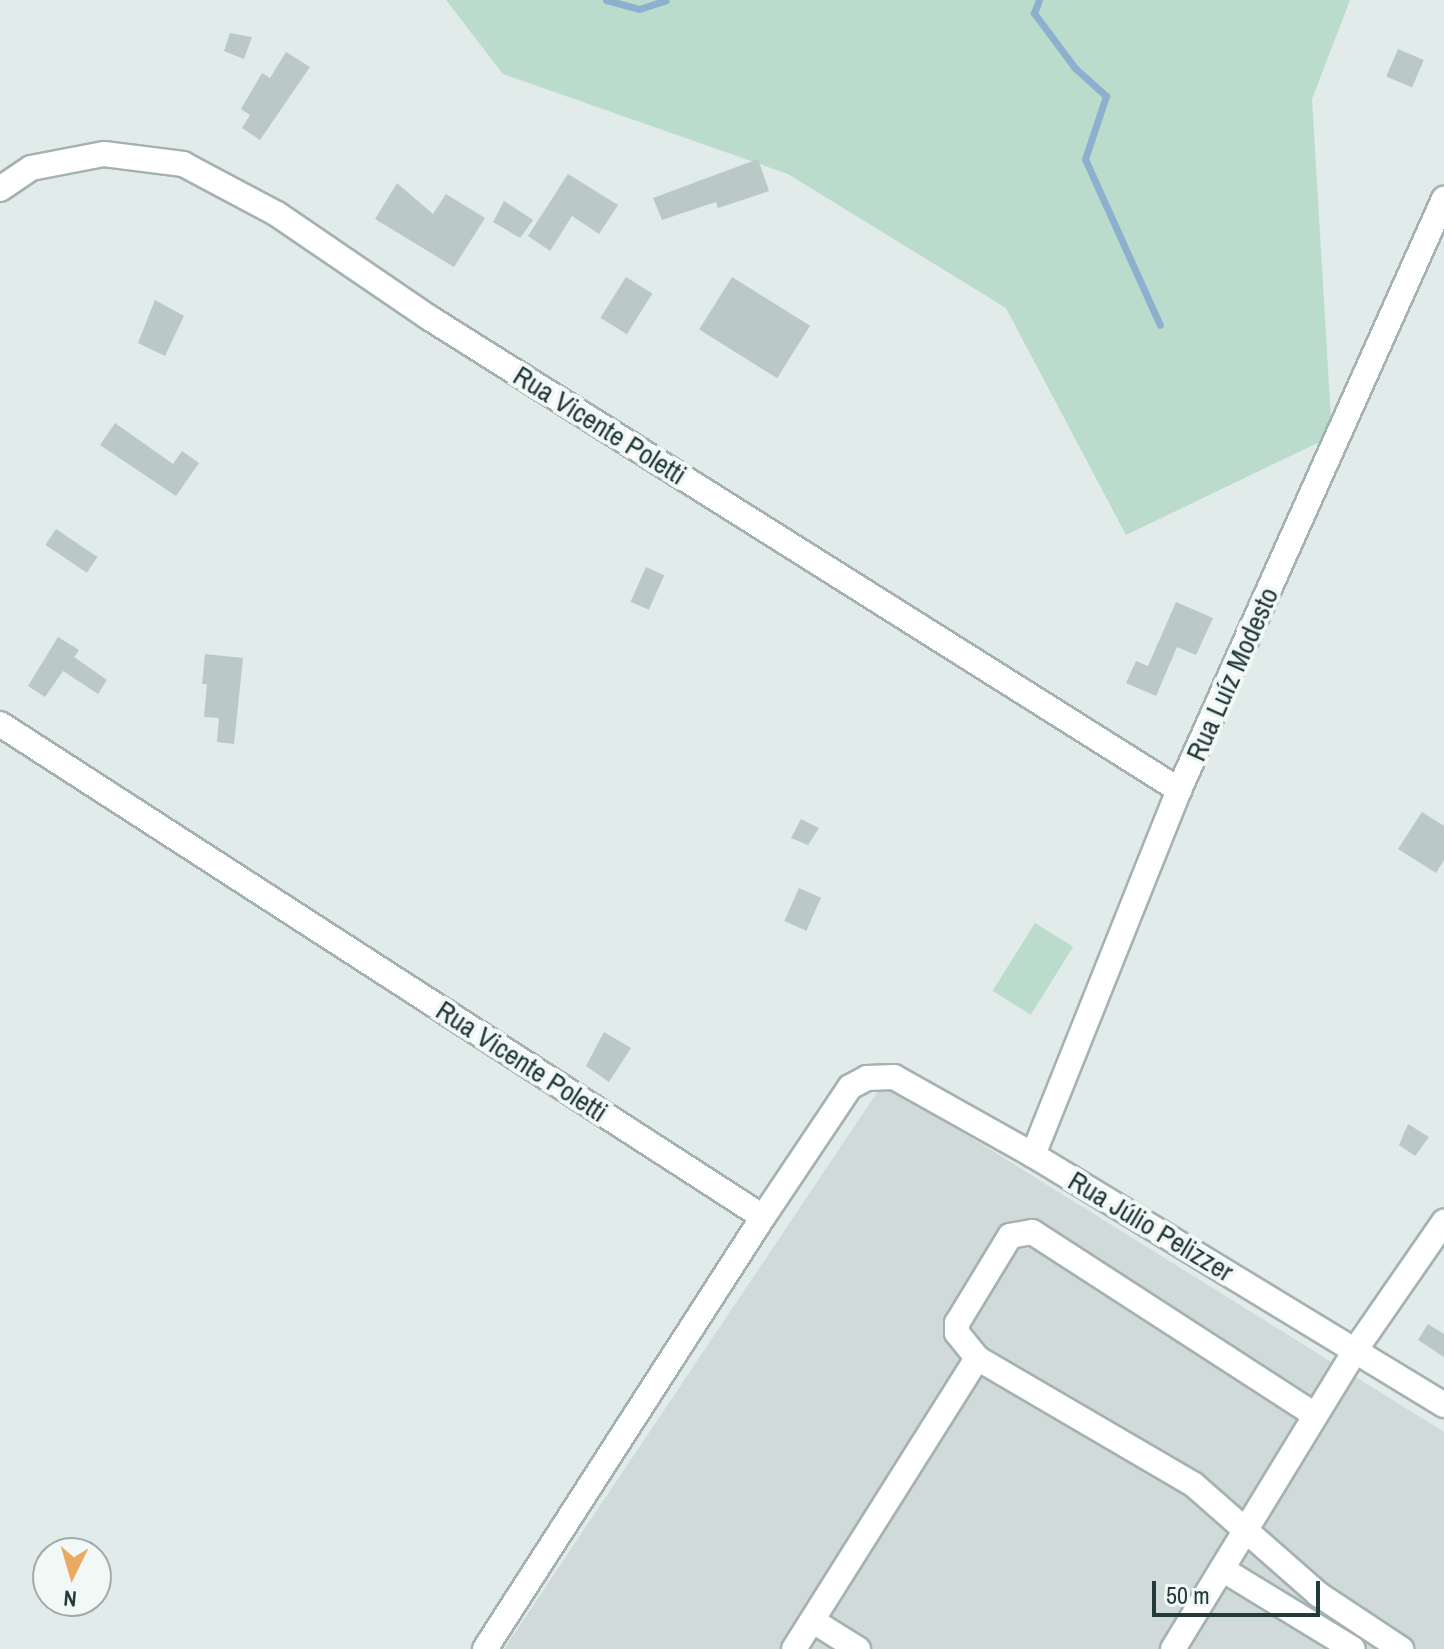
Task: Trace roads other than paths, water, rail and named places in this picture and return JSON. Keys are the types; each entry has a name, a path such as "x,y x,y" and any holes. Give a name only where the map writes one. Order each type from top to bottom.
{"street":[{"name":"Rua Vicente Poletti","path":"0,189 31,168 104,154 183,164 277,214 428,317 1179,790"},
{"name":"Rua Luíz Modesto","path":"1033,1155 1179,790 1444,199"},
{"name":"Rua Vicente Poletti","path":"0,724 763,1217"},
{"name":"Rua Júlio Pelizzer","path":"763,1217 850,1087 867,1078 894,1077 1033,1155 1444,1405"},
{"path":"485,1649 763,1217"},
{"path":"1173,1649 1356,1349 1444,1222"},
{"path":"1315,1415 1032,1232 1010,1236 957,1323 957,1333 977,1358 1194,1485 1318,1594 1401,1649"},
{"path":"794,1649 977,1358"},
{"path":"1222,1569 1353,1649"},
{"path":"813,1621 858,1649"}],"waterway":[{"path":"606,0 639,9 666,0"},
{"path":"1039,0 1034,13 1075,68 1106,96 1085,159 1160,325"}]}
